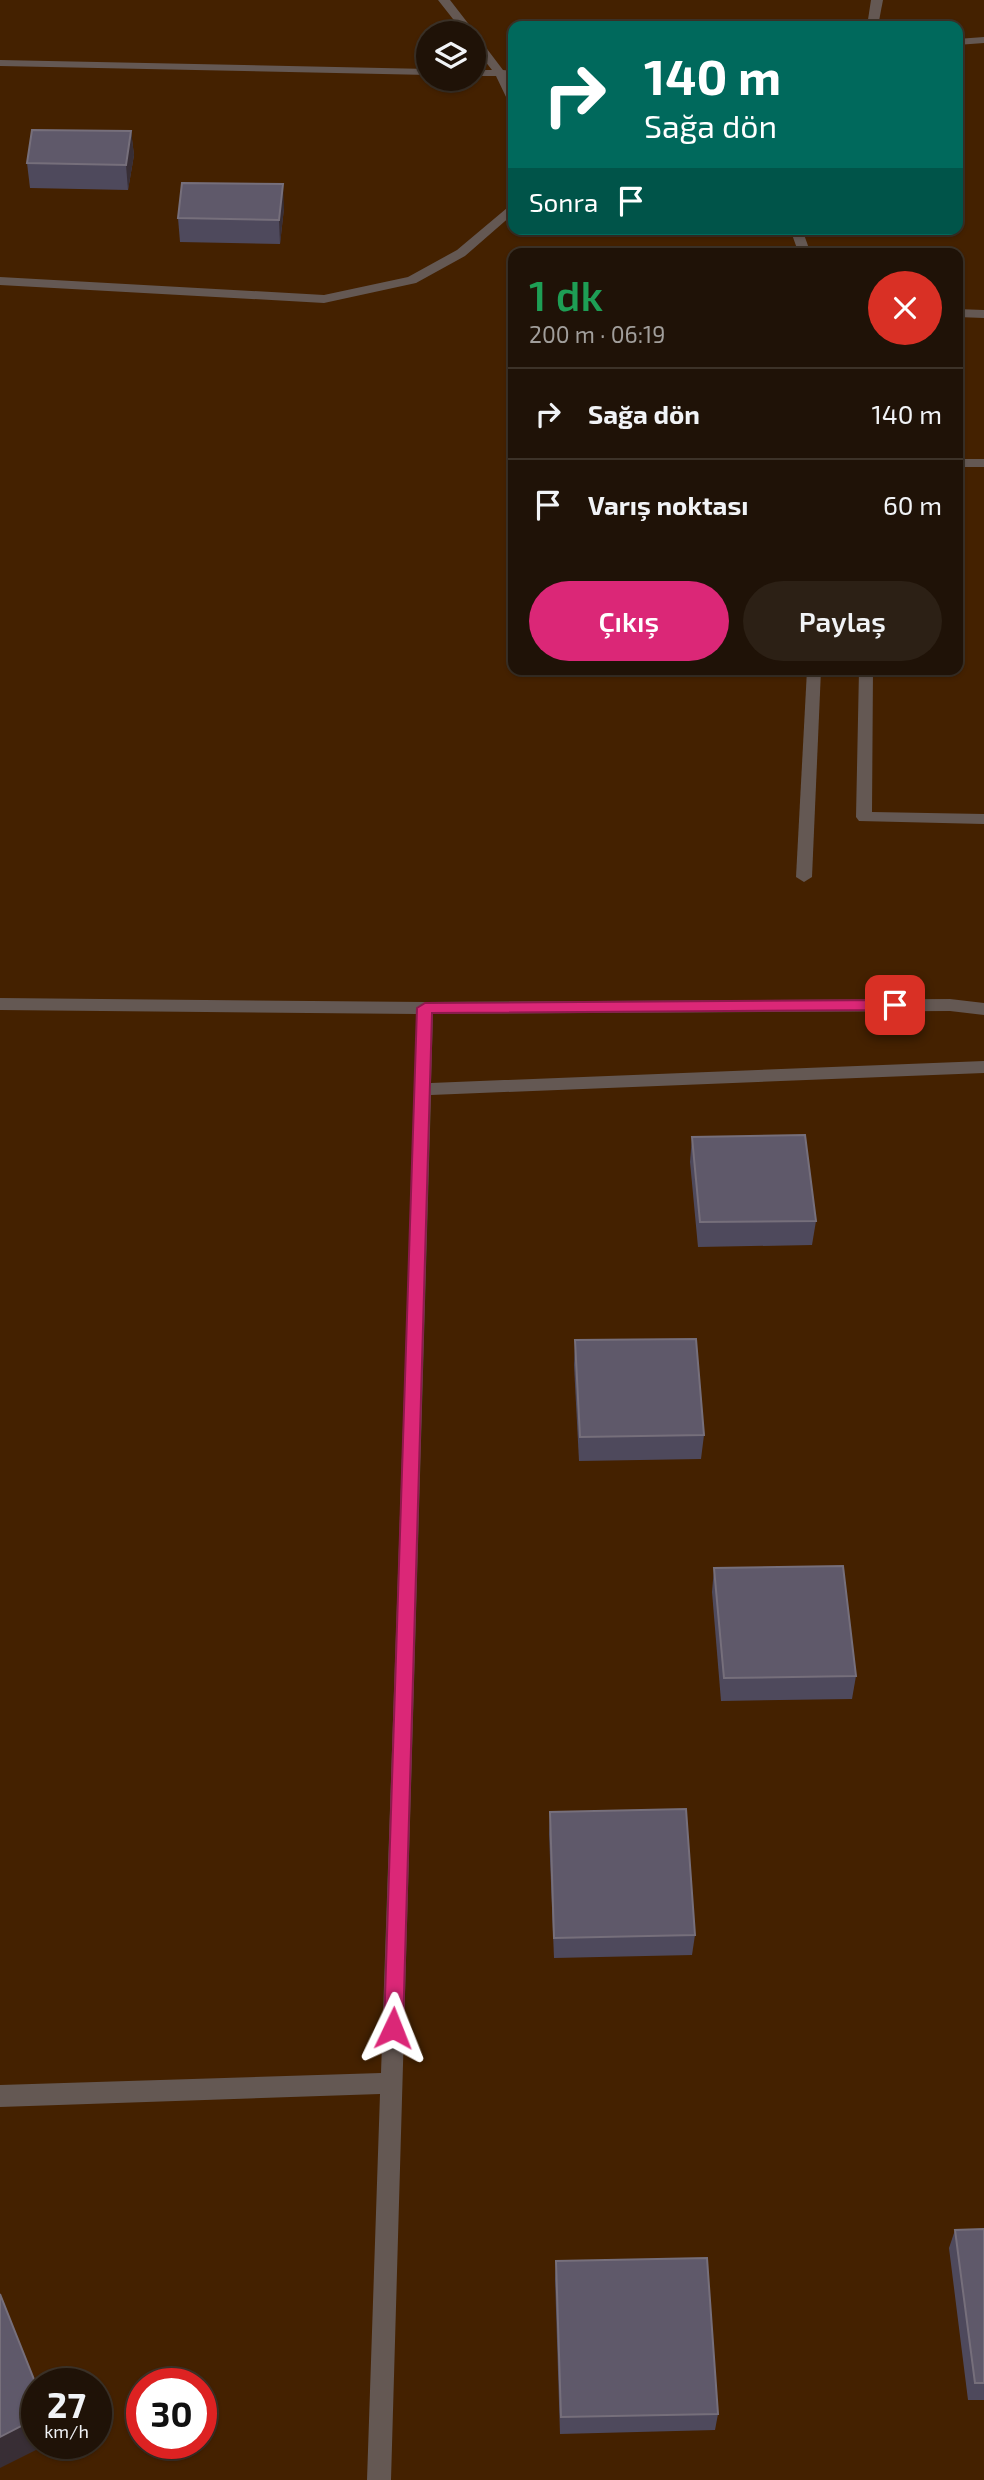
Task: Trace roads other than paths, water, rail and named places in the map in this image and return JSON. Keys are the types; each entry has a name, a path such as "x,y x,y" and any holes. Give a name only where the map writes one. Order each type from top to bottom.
{"street":[{"path":"444,0 461,21"},
{"path":"874,21 877,0"},
{"path":"963,42 984,40"},
{"path":"486,51 507,73"},
{"path":"0,63 416,72"},
{"path":"486,73 507,73"},
{"path":"0,281 324,299 412,280 461,253 508,211"},
{"path":"963,313 984,314"},
{"path":"963,463 984,463"},
{"path":"804,877 814,675"},
{"path":"866,675 864,817 984,820"},
{"path":"0,1004 425,1008 950,1005 984,1009"},
{"path":"379,2480 425,1008"},
{"path":"422,1088 984,1068"},
{"path":"0,2096 392,2083"}]}
